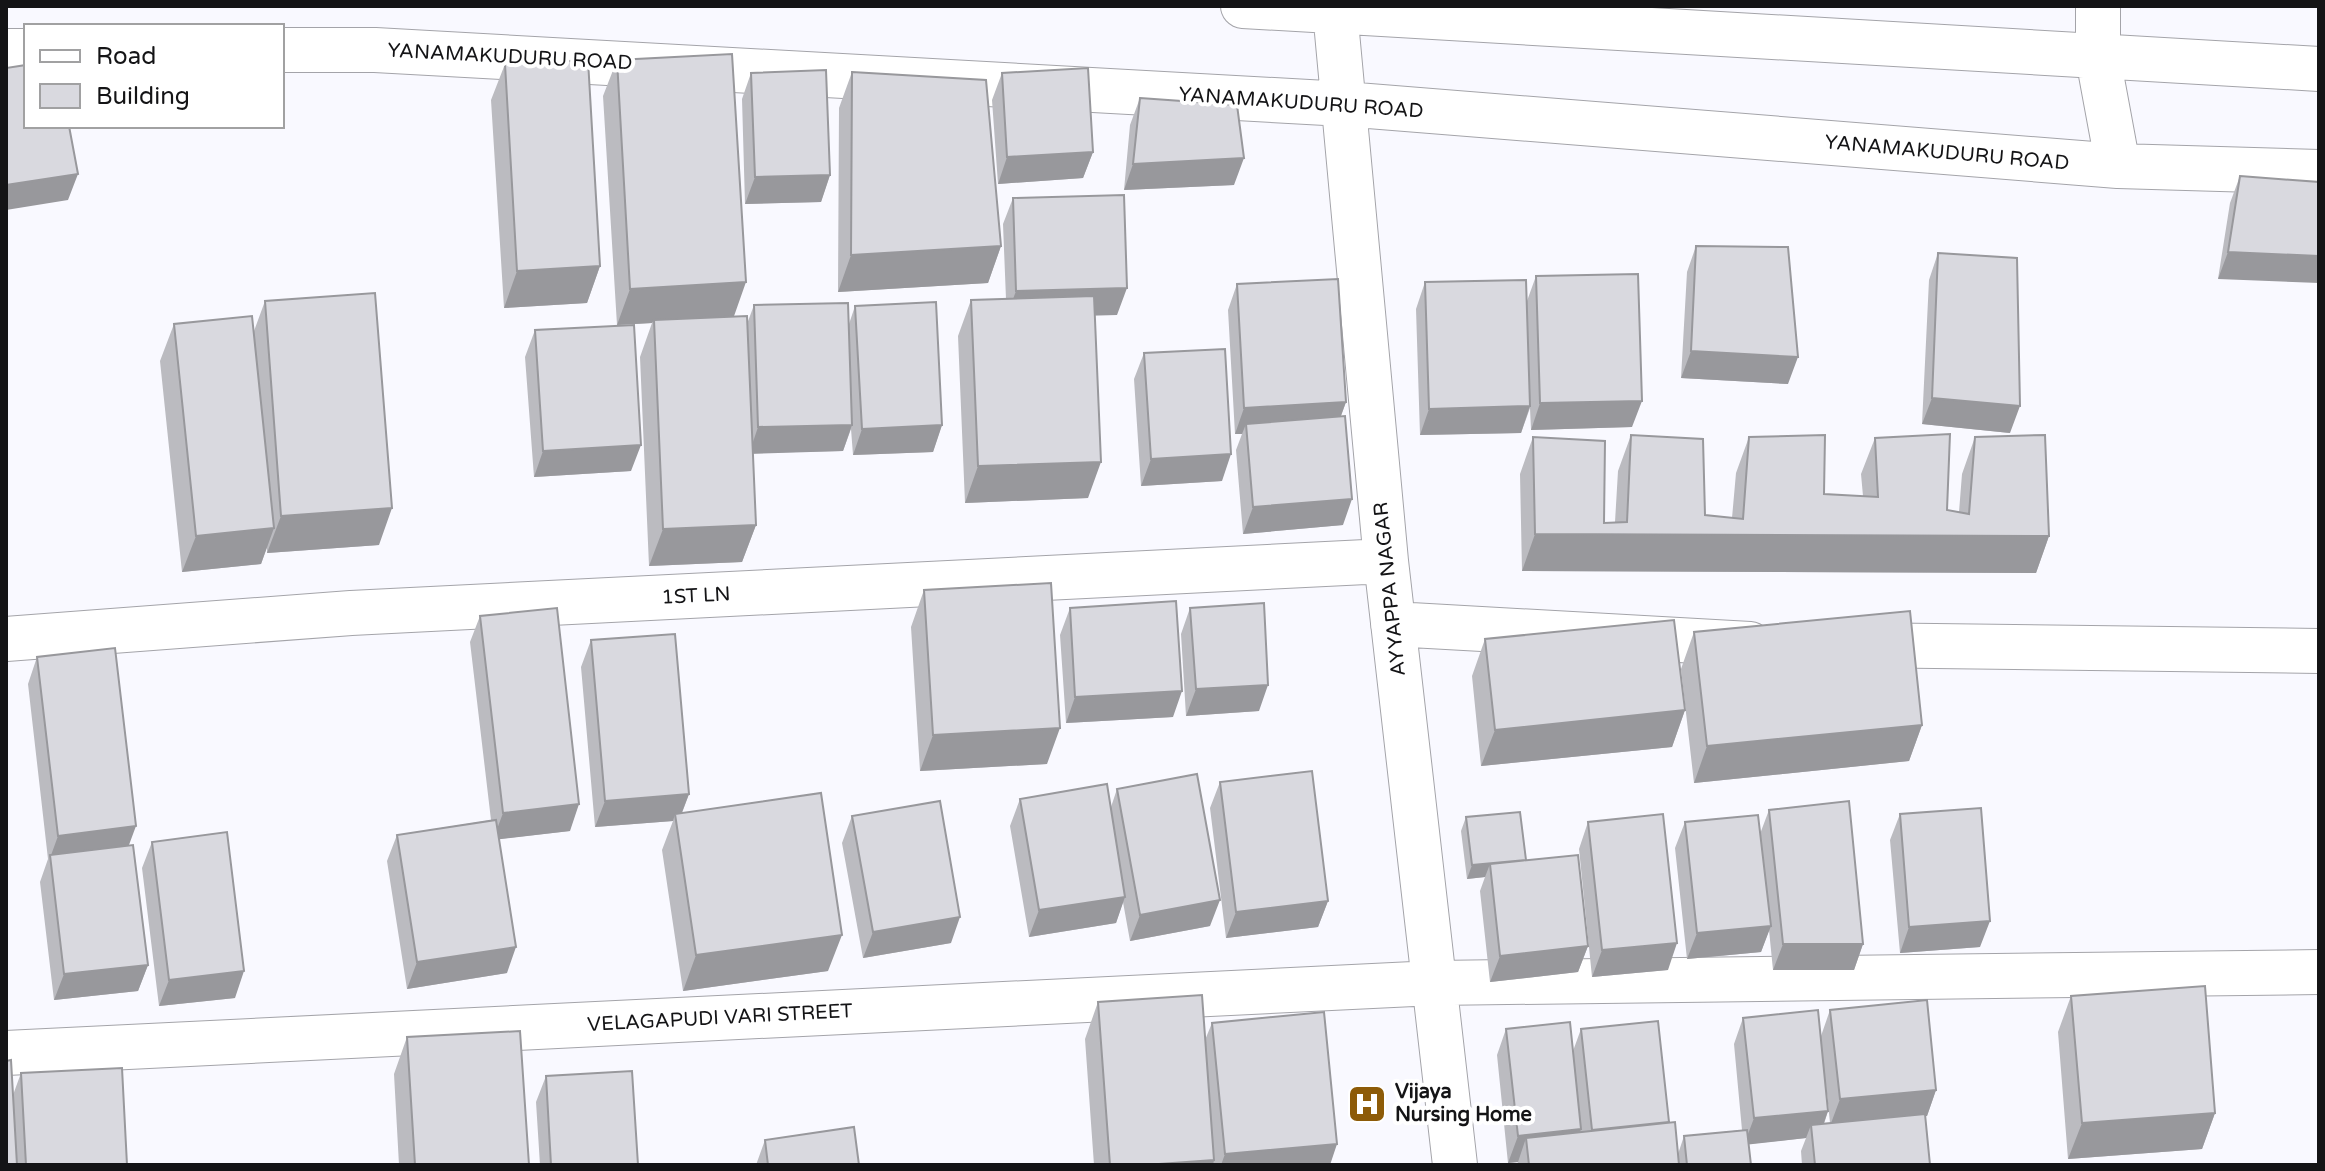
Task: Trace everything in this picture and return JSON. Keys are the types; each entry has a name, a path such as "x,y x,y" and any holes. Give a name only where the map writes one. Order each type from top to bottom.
{"street":[{"path":"1243,6 1335,11 1394,10 2098,58 2319,69"},
{"path":"2098,6 2098,58 2118,166"},
{"name":"AYYAPPA NAGAR","path":"1335,11 1386,561 1455,1165"},
{"name":"YANAMAKUDURU ROAD","path":"284,50 375,50 1344,104 2118,166 2319,172"},
{"name":"1ST LN","path":"6,639 351,613 1386,561"},
{"path":"1393,624 1800,645 2319,651"},
{"name":"VELAGAPUDI VARI STREET","path":"6,1053 1434,983 2319,972"}],"building":[{"path":"732,54 746,282 630,289 617,60"},
{"path":"588,60 600,266 517,271 505,64"},
{"path":"24,65 24,128 69,128 78,174 6,185 6,68"},
{"path":"1088,68 1093,152 1007,157 1002,73"},
{"path":"826,70 830,175 755,177 751,73"},
{"path":"852,72 986,80 1001,246 851,255"},
{"path":"1140,98 1237,105 1244,158 1133,164"},
{"path":"2240,176 2319,182 2319,256 2228,252"},
{"path":"1124,195 1127,288 1016,291 1013,198"},
{"path":"1696,246 1788,247 1798,357 1691,351"},
{"path":"1938,253 2017,258 2020,406 1932,398"},
{"path":"1638,274 1642,401 1540,403 1536,276"},
{"path":"1338,279 1346,402 1244,408 1237,284"},
{"path":"1526,280 1530,406 1429,409 1425,282"},
{"path":"375,293 392,508 281,516 265,301"},
{"path":"1094,296 1101,462 978,466 971,300"},
{"path":"936,302 942,425 862,429 855,306"},
{"path":"848,303 852,425 758,427 754,305"},
{"path":"252,316 274,528 196,536 174,324"},
{"path":"747,316 756,525 663,529 654,320"},
{"path":"634,325 641,445 543,451 535,330"},
{"path":"1225,349 1231,454 1151,459 1144,353"},
{"path":"1345,416 1352,499 1253,507 1246,424"},
{"path":"1950,434 1947,510 1969,514 1975,437 2045,435 2049,536 1535,534 1533,437 1605,441 1604,523 1627,522 1631,435 1703,439 1705,515 1743,519 1749,437 1825,435 1824,494 1878,497 1875,438"},
{"path":"1051,583 1060,728 933,735 924,590"},
{"path":"1176,601 1182,691 1075,697 1070,608"},
{"path":"1264,603 1268,685 1196,689 1190,608"},
{"path":"557,608 579,804 503,813 480,616"},
{"path":"1910,611 1922,725 1707,746 1694,632"},
{"path":"1674,620 1685,710 1495,730 1485,639"},
{"path":"675,634 689,794 605,801 591,640"},
{"path":"115,648 136,826 58,836 37,657"},
{"path":"1312,771 1328,901 1236,912 1220,782"},
{"path":"1197,774 1220,900 1140,915 1117,789"},
{"path":"1107,784 1125,897 1039,910 1020,799"},
{"path":"821,793 842,935 696,955 675,814"},
{"path":"940,801 960,917 873,932 852,816"},
{"path":"1849,801 1863,944 1783,944 1769,810"},
{"path":"1981,808 1990,921 1909,927 1900,814"},
{"path":"1520,812 1526,860 1472,865 1466,817"},
{"path":"1663,814 1677,943 1602,950 1588,822"},
{"path":"1758,815 1771,926 1697,933 1685,822"},
{"path":"496,820 516,947 417,962 397,835"},
{"path":"227,832 244,971 169,980 152,842"},
{"path":"133,845 148,965 64,974 50,855"},
{"path":"1578,855 1588,946 1500,956 1490,864"},
{"path":"2205,986 2215,1113 2082,1123 2071,996"},
{"path":"1202,995 1214,1160 1110,1165 1098,1002"},
{"path":"1927,1000 1936,1090 1840,1099 1830,1010"},
{"path":"1818,1010 1828,1111 1754,1118 1743,1018"},
{"path":"1324,1012 1337,1144 1225,1154 1212,1023"},
{"path":"1658,1021 1669,1122 1592,1130 1581,1029"},
{"path":"1570,1022 1581,1129 1518,1136 1506,1029"},
{"path":"520,1031 529,1165 415,1165 407,1037"},
{"path":"11,1060 17,1165 6,1165 6,1061"},
{"path":"122,1068 127,1165 26,1165 21,1073"},
{"path":"632,1071 638,1165 551,1165 546,1076"},
{"path":"1925,1114 1930,1165 1815,1165 1811,1125"},
{"path":"1675,1122 1679,1165 1529,1165 1526,1138"},
{"path":"854,1127 859,1165 768,1165 765,1140"},
{"path":"1747,1130 1751,1165 1687,1165 1684,1136"}],"place":[{"name":"Vijaya Nursing Home","path":"1367,1104"}]}
